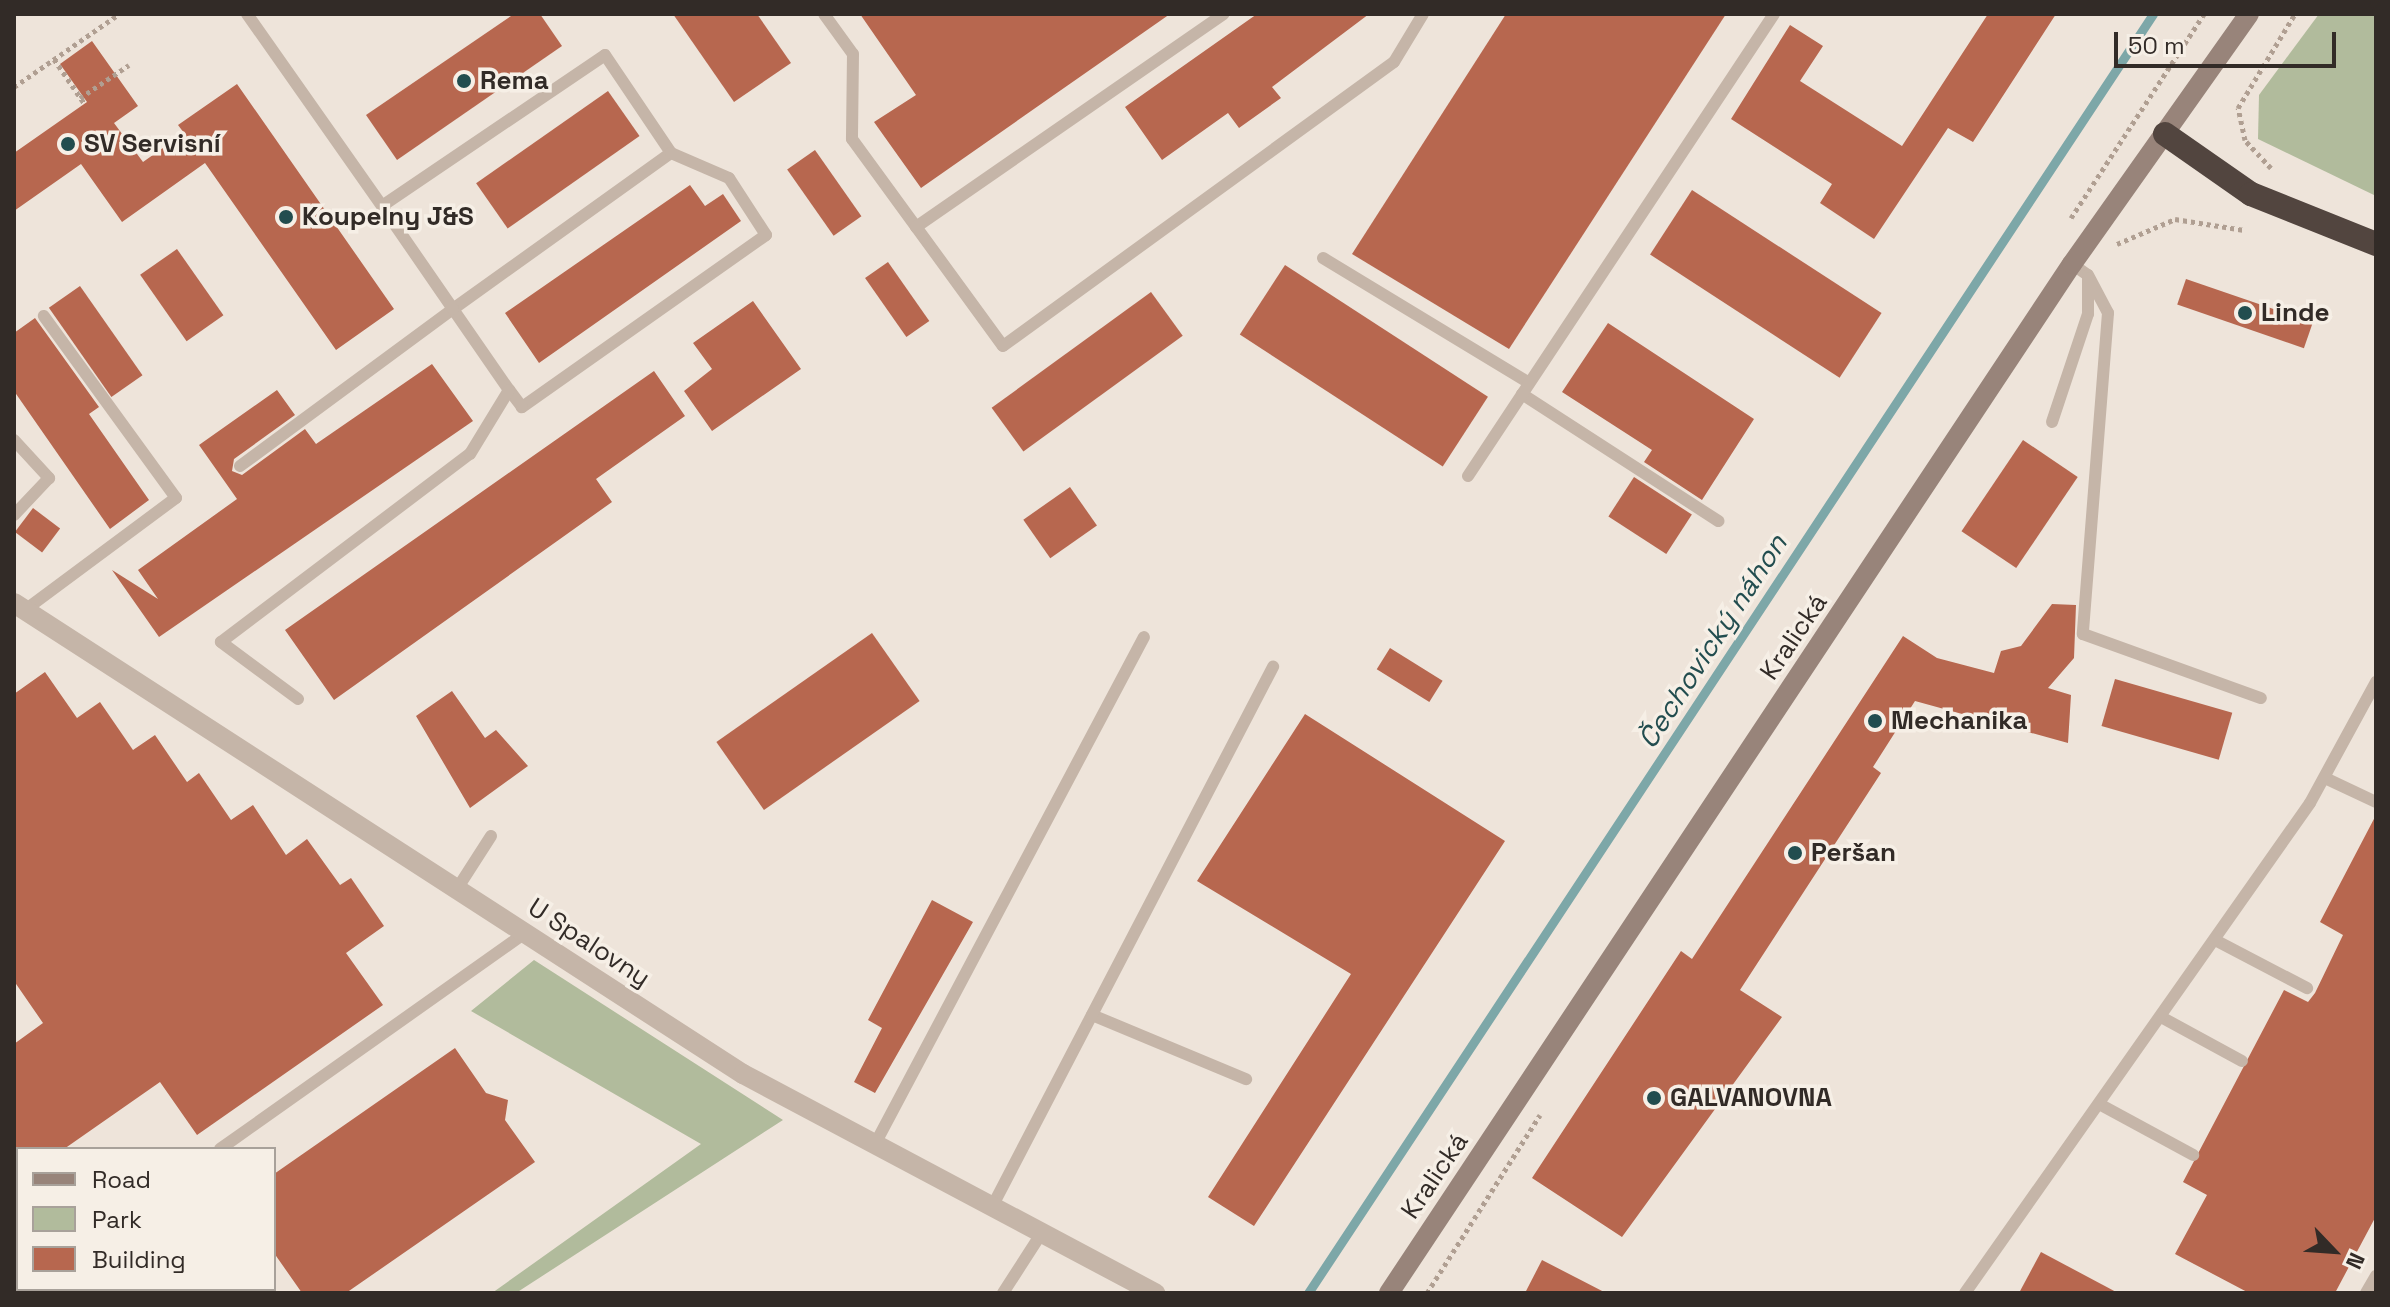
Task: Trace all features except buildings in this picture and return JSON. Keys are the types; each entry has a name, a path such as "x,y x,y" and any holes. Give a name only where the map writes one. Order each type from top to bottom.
{"highway":[{"path":"2165,134 2251,194 2376,244"}],"main road":[{"name":"Kralická","path":"1389,1293 2080,269 2165,134 2249,14"}],"street":[{"name":"U Spalovny","path":"19,607 743,1074 1155,1293"}],"lane":[{"path":"247,14 522,407 766,235 729,178 671,153 605,55 382,206"},
{"path":"824,14 853,54 852,139 1003,346 1394,62 1423,14"},
{"path":"916,227 1224,14"},
{"path":"1468,476 1774,14"},
{"path":"240,466 671,153"},
{"path":"1323,258 1526,388 1718,521"},
{"path":"2052,422 2088,314 2080,269"},
{"path":"2080,269 2108,313 2083,634 2261,698"},
{"path":"19,607 176,498 44,316"},
{"path":"298,699 221,642 470,454 509,390"},
{"path":"14,440 49,478 14,515"},
{"path":"874,1146 1144,637"},
{"path":"993,1205 1273,667"},
{"path":"1965,1293 2101,1105 2325,778 2376,682"},
{"path":"2325,778 2376,802"},
{"path":"457,889 491,836"},
{"path":"223,1147 525,933"},
{"path":"2215,940 2307,988"},
{"path":"1092,1015 1246,1079"},
{"path":"2161,1017 2242,1061"},
{"path":"2101,1105 2193,1155"},
{"path":"1003,1293 1043,1231"},
{"path":"2366,1293 2376,1276"}],"path":[{"path":"14,87 119,14"},
{"path":"2271,168 2245,140 2238,108 2295,14"},
{"path":"54,59 82,100 129,65"},
{"path":"2080,269 2158,222 2202,218 2244,230"}],"green space":[{"path":"2319,14 2376,14 2376,196 2258,139 2259,95"},
{"path":"534,960 783,1120 516,1293 492,1293 701,1144 471,1011"}],"waterway":[{"name":"Čechovický náhon","path":"1308,1293 2153,14"}],"place":[{"name":"Rema","path":"464,81"},
{"name":"SV Servisní","path":"68,144"},
{"name":"Koupelny J&S","path":"286,217"},
{"name":"Linde","path":"2245,313"},
{"name":"Mechanika","path":"1875,721"},
{"name":"Peršan","path":"1795,853"},
{"name":"GALVANOVNA","path":"1654,1098"}]}
